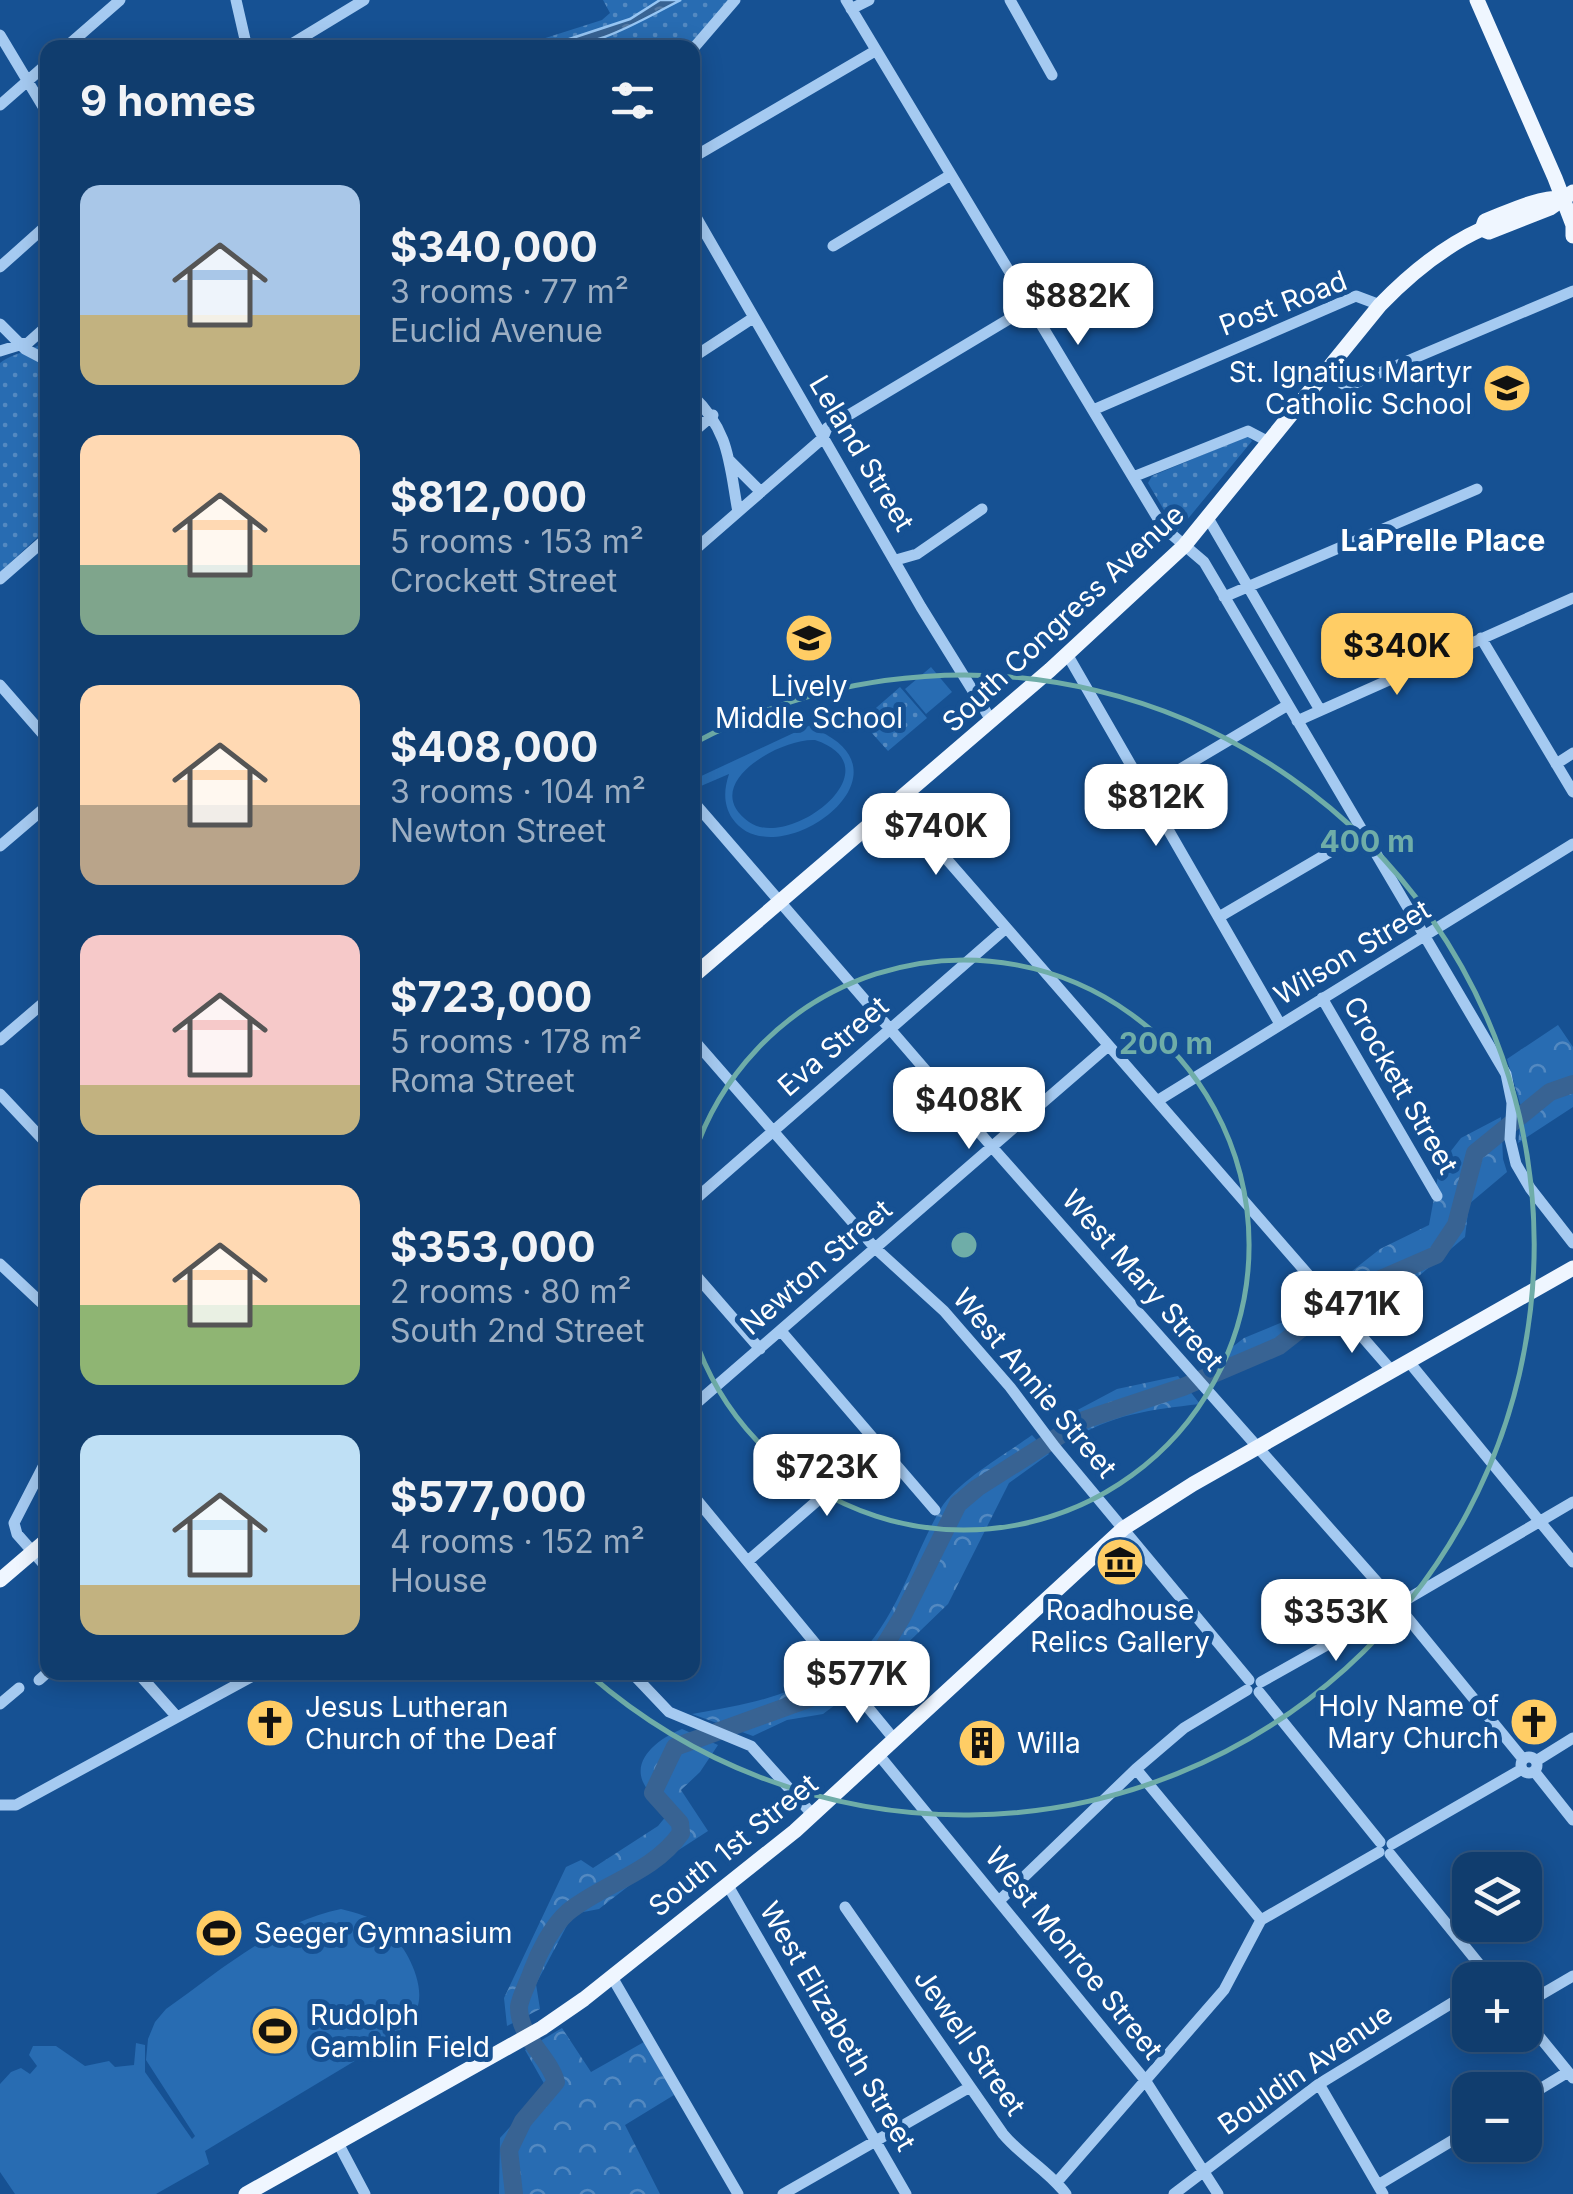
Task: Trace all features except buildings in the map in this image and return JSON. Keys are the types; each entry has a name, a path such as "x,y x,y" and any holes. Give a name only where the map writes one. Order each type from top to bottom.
{"main road":[{"path":"1478,0 1568,195 1573,236"},
{"name":"South Congress Avenue","path":"700,970 991,720 1184,546 1380,305 1426,262 1482,230 1489,232 1550,208 1568,195"},
{"name":"South 1st Street","path":"246,2194 522,2040 612,1976 812,1815 1124,1528 1573,1268"},
{"path":"0,1580 40,1546"}],"street":[{"path":"74,40 120,0"},
{"path":"236,0 245,40"},
{"path":"299,40 364,0"},
{"path":"700,41 735,0"},
{"path":"868,0 848,5 1162,528 1204,562 1506,1074 1510,1139 1523,1177 1573,1243"},
{"path":"1010,0 1052,75"},
{"path":"0,35 40,102"},
{"path":"700,153 875,51"},
{"path":"0,105 40,70"},
{"path":"832,246 949,176"},
{"name":"Leland Street","path":"700,224 974,697 991,720"},
{"path":"0,267 40,231"},
{"path":"1326,372 1342,384 1352,384 1573,290"},
{"name":"Post Road","path":"1093,410 1356,296 1380,305"},
{"path":"700,545 823,438 828,428 1029,306"},
{"path":"700,353 753,318"},
{"path":"0,324 21,346 40,357"},
{"path":"0,350 21,346 40,334"},
{"path":"700,403 713,415 725,438 738,512"},
{"path":"700,426 713,415"},
{"path":"1133,477 1248,431 1269,442"},
{"path":"729,460 761,492"},
{"path":"1224,597 1477,489"},
{"path":"896,560 917,554 982,509"},
{"path":"1208,518 1320,710"},
{"path":"0,579 40,544"},
{"path":"1297,721 1573,598"},
{"path":"1481,638 1573,792"},
{"path":"1066,654 1280,1024"},
{"path":"0,685 40,731"},
{"path":"1146,790 1288,705"},
{"path":"1556,764 1573,754"},
{"path":"896,802 1392,1371"},
{"name":"West Mary Street","path":"700,809 1397,1605 1573,1820"},
{"path":"0,846 40,812"},
{"path":"1219,917 1364,832"},
{"name":"Wilson Street","path":"1157,1101 1573,844"},
{"name":"Eva Street","path":"700,1195 1006,928"},
{"name":"Crockett Street","path":"1322,998 1437,1196"},
{"path":"0,1040 40,1006"},
{"name":"Newton Street","path":"700,1401 1108,1046"},
{"name":"West Annie Street","path":"700,1047 876,1248 944,1311 1010,1387 1477,1962"},
{"path":"0,1094 40,1136"},
{"path":"0,1264 40,1301"},
{"path":"700,1280 760,1348"},
{"path":"781,1331 935,1510"},
{"path":"1409,1362 1573,1562"},
{"path":"748,1561 880,1446"},
{"path":"40,1473 14,1523 17,1534 40,1560"},
{"path":"999,1901 1184,1728 1573,1502"},
{"path":"700,1504 894,1739"},
{"path":"145,1680 177,1717"},
{"path":"0,1805 16,1805 245,1680"},
{"path":"640,1680 670,1712 752,1746 812,1815"},
{"path":"0,1704 19,1688"},
{"path":"1057,2182 1224,1990 1261,1920 1573,1738"},
{"name":"West Monroe Street","path":"878,1754 1145,2080 1218,2194"},
{"path":"1136,1769 1261,1920"},
{"name":"West Elizabeth Street","path":"727,1884 906,2194"},
{"name":"Jewell Street","path":"845,1908 1014,2148 1057,2182 1066,2194"},
{"path":"612,1976 738,2194"},
{"path":"1542,1994 1573,1976"},
{"name":"Bouldin Avenue","path":"1174,2194 1319,2084 1452,2003"},
{"path":"1542,2040 1571,2075 1542,2090"},
{"path":"1319,2084 1380,2189 1452,2142"},
{"path":"784,2194 970,2087"},
{"path":"338,2143 365,2194"}],"green space":[{"path":"603,0 729,0 695,40 539,40 602,20 610,13"},
{"path":"40,344 40,535 0,572 0,363"},
{"path":"1248,436 1252,441 1177,532 1148,483 1152,476"},
{"path":"931,667 952,692 926,714 905,689"},
{"path":"900,687 927,718 888,751 861,721"},
{"path":"847,708 851,716 819,731 846,750 854,773 846,795 828,815 804,829 777,837 751,834 732,818 727,807 729,774 701,786 700,777","holes":["815,740 838,753 845,769 841,786 828,802 788,825 767,828 749,822 735,808 732,793 738,779 749,766 783,747"]},
{"path":"1558,1025 1573,1047 1573,1107 1518,1143 1522,1110 1507,1059"},
{"path":"1501,1117 1507,1172 1469,1204 1465,1237 1407,1286 1360,1311 1333,1286 1380,1249 1429,1225 1440,1165 1461,1138"},
{"path":"1324,1305 1340,1322 1256,1357 1218,1379 1205,1368 1244,1338"},
{"path":"1178,1376 1200,1404 1116,1419 1068,1442 1053,1423 1117,1389"},
{"path":"1032,1435 1049,1454 1009,1483 948,1604 863,1686 846,1667 878,1633 890,1613 941,1508 970,1478"},
{"path":"827,1672 847,1696 823,1714 787,1720 753,1736 692,1714 778,1695"},
{"path":"682,1729 718,1745 700,1772 681,1790 708,1831 599,1909 573,1914 536,1984 540,2009 507,2026 504,1998 566,1867 581,1860 593,1868 658,1826 667,1815 643,1782 642,1764 651,1749"},
{"name":"Rudolph Gamblin Field","path":"341,1909 380,1924 407,1954 417,1978 419,2001 413,2016 401,2029 383,2044 205,2151 209,2164 156,2194 15,2194 0,2172 0,2084 11,2072 21,2068 30,2074 37,2066 29,2055 33,2046 56,2046 85,2066 109,2061 115,2067 134,2065 136,2043 145,2045 145,2072 192,2139 195,2136 146,2060 155,2022 166,2009 249,1950 293,1925"},
{"path":"562,2028 591,2072 644,2042 674,2095 625,2125 660,2194 499,2194 500,2138 546,2087 525,2050"}],"water":[{"path":"660,0 681,0 600,39 566,40 630,19"}],"waterway":[{"path":"514,2194 509,2150 523,2121 556,2082 524,2028 521,1999 542,1948 562,1918 657,1858 681,1833 680,1823 653,1793 675,1747 833,1690 875,1661 902,1617 958,1504 977,1488 1084,1420 1183,1387 1279,1346 1344,1295 1436,1255 1456,1225 1475,1153 1550,1092 1573,1084"}],"place":[{"name":"St. Ignatius Martyr Catholic School","path":"1507,388"},
{"name":"Lively Middle School","path":"809,638"},
{"name":"Roadhouse Relics Gallery","path":"1120,1562"},
{"name":"Holy Name of Mary Church","path":"1534,1722"},
{"name":"Jesus Lutheran Church of the Deaf","path":"270,1723"},
{"name":"Willa","path":"982,1743"},
{"name":"Seeger Gymnasium","path":"219,1933"},
{"name":"Rudolph Gamblin Field","path":"275,2031"}],"district":[{"name":"LaPrelle Place","path":"1443,541"}]}
